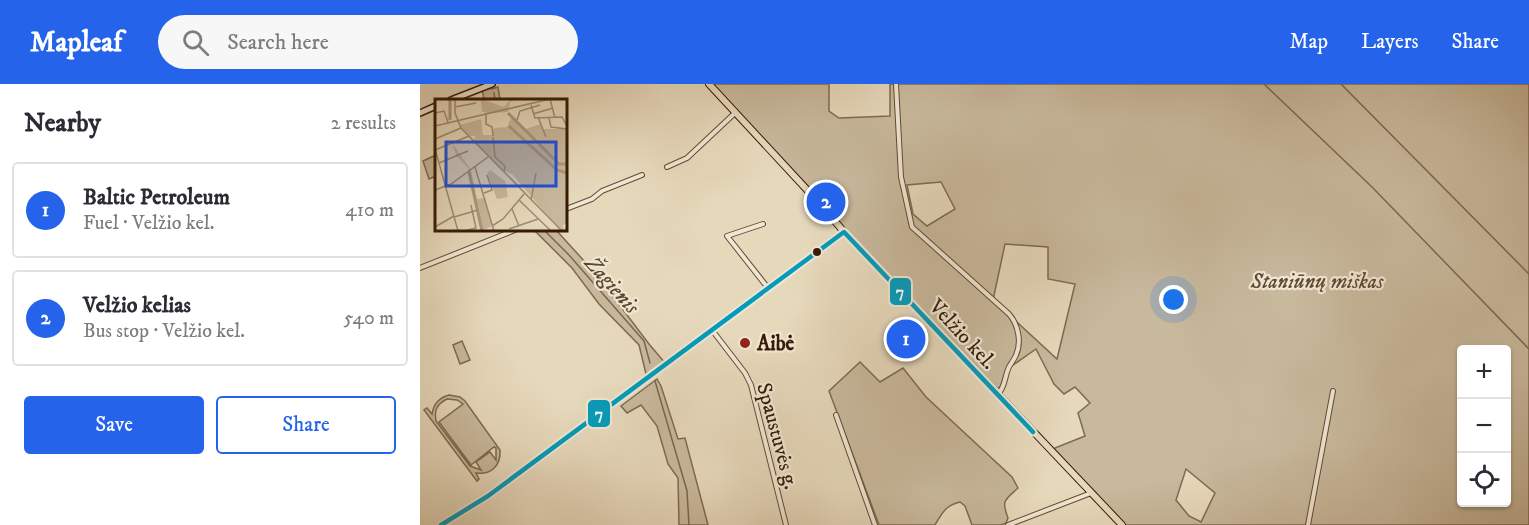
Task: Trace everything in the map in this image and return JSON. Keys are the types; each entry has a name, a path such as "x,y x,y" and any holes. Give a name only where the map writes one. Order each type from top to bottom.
{"main road":[{"path":"454,99 492,84"},
{"name":"Velžio kel.","path":"709,84 844,232 1122,525"},
{"path":"420,113 435,106"},
{"path":"441,525 488,496 844,232"}],"street":[{"path":"896,84 901,177 912,227 1009,314 1017,327 1019,341 1017,354 1009,366 1004,386 997,394"},
{"path":"667,167 687,158 736,112"},
{"path":"567,209 642,175"},
{"path":"763,224 727,236 768,289"},
{"path":"420,268 512,231"},
{"name":"Spaustuvės g.","path":"712,330 745,373 751,385 786,525"},
{"path":"1308,525 1333,391"},
{"path":"836,416 875,525"},
{"path":"1008,525 1092,493"}],"green space":[{"name":"Staniūnų miškas","path":"709,84 829,84 829,111 839,118 890,116 890,84 1529,84 1529,525 1122,525 1050,450 1085,436 1078,413 1090,403 1075,387 1064,394 1054,384 1036,349 1006,370 1003,385 997,389 997,394","holes":["941,182 955,209 927,226 913,214 907,185","1005,244 1048,247 1048,279 1075,284 1057,359 993,300","1186,469 1215,493 1201,522 1189,516 1176,500"]},
{"path":"498,87 500,99 484,99 482,88"},
{"path":"435,155 435,176 429,179 423,161"},
{"path":"535,231 557,231 596,274 666,364 647,378 639,345 599,304 572,268"},
{"path":"462,341 470,360 460,364 453,345"},
{"path":"860,362 880,382 903,368 926,397 1012,477 1018,488 1006,501 1008,518 1006,523 972,525 965,506 960,502 948,507 935,525 879,525 829,391"},
{"path":"657,379 678,439 685,438 708,525 679,525 678,478 668,464 657,426 641,405 627,413 621,406"},
{"path":"449,395 460,397 465,401 500,450 497,465 490,471 476,473 479,479 477,481 424,410 427,408 432,414 440,399","holes":["447,399 457,400 463,404 439,422 471,465 494,447 496,448 496,460 490,452 476,462 481,470 470,466 436,421 435,414 441,403"]}],"waterway":[{"path":"1264,84 1372,187 1529,349"},
{"path":"1341,84 1529,274"},
{"name":"Žagienis","path":"494,93 495,99"},
{"name":"Žagienis","path":"545,231 644,341 650,363"},
{"name":"Žagienis","path":"655,381 687,491 689,525"}],"transit line":[{"name":"7","path":"441,525 488,496 844,232 1033,432"}],"place":[{"name":"Velžio kelias","path":"826,202"},
{"name":"Baltic Petroleum","path":"906,339"},
{"name":"Aibė","path":"745,343"}]}
